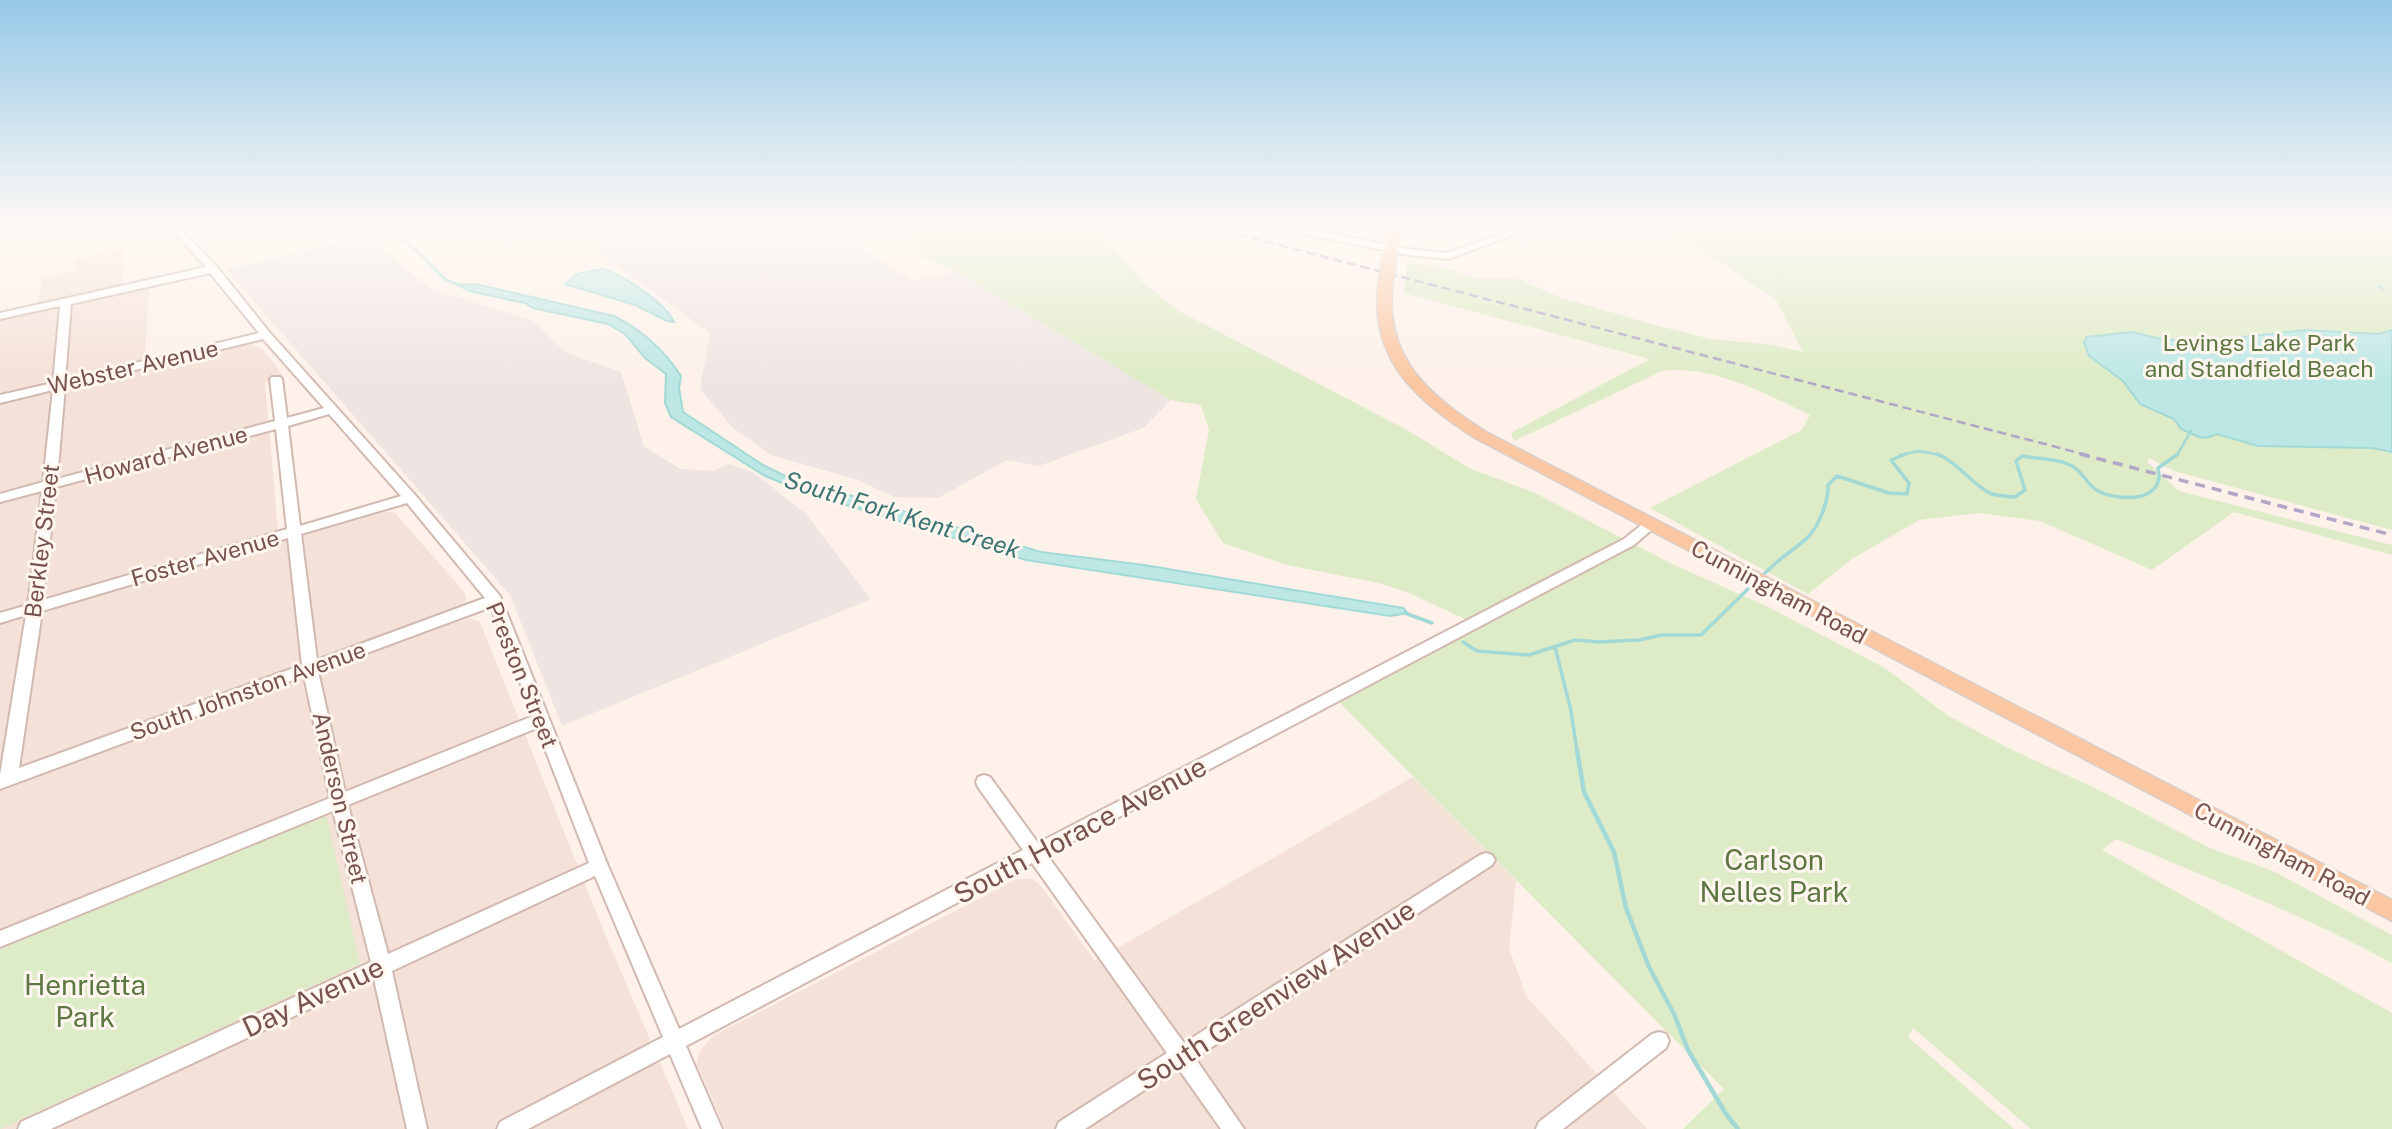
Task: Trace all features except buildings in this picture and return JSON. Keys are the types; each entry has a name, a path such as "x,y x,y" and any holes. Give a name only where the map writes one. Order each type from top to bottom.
{"main road":[{"name":"Cunningham Road","path":"1387,277 1385,326 1392,347 1406,371 1441,407 1506,450 2392,911"}],"street":[{"path":"0,316 179,277"},
{"name":"Preston Street","path":"219,277 266,335 410,498 495,600 599,866 712,1129"},
{"name":"Berkley Street","path":"5,781 34,609 60,385 66,302"},
{"name":"Webster Avenue","path":"0,399 266,335"},
{"name":"Anderson Street","path":"276,379 310,668 417,1129"},
{"name":"Howard Avenue","path":"0,498 332,410"},
{"name":"Foster Avenue","path":"0,618 410,498"},
{"name":"South Horace Avenue","path":"506,1129 1629,542 1650,525"},
{"name":"South Johnston Avenue","path":"5,781 495,600"},
{"path":"0,939 540,720"},
{"path":"984,782 1234,1129"},
{"name":"South Greenview Avenue","path":"1066,1129 1486,860"},
{"name":"Day Avenue","path":"28,1129 599,866"},
{"path":"1546,1129 1659,1041"}],"shaded area":[{"path":"123,277 123,292 149,287 144,368 249,344 262,349 283,375 265,382 279,542 385,512 395,513 465,593 465,604 459,609 0,775 0,319 37,310 42,278"},
{"path":"233,277 416,277 431,289 531,320 567,353 621,372 644,446 680,469 714,471 728,464 753,472 806,514 871,599 562,726 510,595"},
{"path":"632,277 907,277 914,281 935,277 965,277 1171,400 1143,428 1039,466 1007,460 938,498 894,497 858,480 771,455 733,428 700,389 710,333"},
{"path":"469,618 480,622 603,929 688,1129 0,1129 0,788"},
{"path":"1413,777 1516,881 1509,948 1526,996 1647,1129 725,1129 697,1064 699,1052 713,1036 1017,879 1033,879 1041,886 1095,961"}],"green space":[{"name":"Carlson Nelles Park","path":"965,277 1138,277 1179,311 1407,430 1469,468 1533,492 1668,562 1768,607 1885,668 1947,715 2008,748 2101,791 2210,848 2275,872 2392,935 2392,963 2290,913 2116,839 2102,850 2392,1013 2392,1129 2031,1129 1913,1028 1908,1037 2014,1129 1683,1129 1724,1089 1339,702 1482,627 1409,593 1379,583 1287,565 1223,543 1196,499 1209,430 1201,405 1171,400"},
{"name":"Levings Lake Park and Standfield Beach","path":"1406,277 1518,279 1559,297 1654,325 1711,339 1773,345 1803,352 1777,301 1742,277 2392,277 2392,530 2174,471 2149,458 2147,462 2179,491 2392,545 2392,555 2234,512 2152,570 2040,521 1978,513 1919,520 1852,559 1808,594 1650,508 1802,430 1810,415 1757,390 1719,376 1680,370 1662,371 1514,441 1511,433 1650,359 1404,293"},
{"name":"Henrietta Park","path":"326,814 360,964 0,1129 0,949"}],"water":[{"path":"574,277 620,277 661,306 674,322 635,305 565,284"},
{"path":"475,284 614,316 624,321 659,349 681,376 679,388 683,412 763,465 785,476 1041,552 1144,565 1403,608 1408,613 1390,616 1026,560 807,493 765,476 671,417 665,403 666,374 645,358 625,334 608,324 533,308 525,303 469,291 458,285"},
{"path":"2306,330 2378,334 2392,330 2392,452 2372,448 2258,446 2217,434 2206,438 2199,437 2181,429 2174,419 2140,404 2123,381 2089,356 2084,342 2087,337 2132,332 2161,339 2197,342"}],"waterway":[{"name":"South Fork Kent Creek","path":"443,277 462,286"},
{"path":"2379,286 2384,289"},
{"name":"South Fork Kent Creek","path":"2177,454 2191,431"},
{"name":"South Fork Kent Creek","path":"1900,455 1919,451 1938,454"},
{"name":"South Fork Kent Creek","path":"1463,642 1477,651 1529,655 1575,640 1599,642 1639,640 1662,635 1701,635 1780,559 1810,535 1823,511 1828,485 1837,476 1889,493 1907,494 1909,483 1891,460 1906,454"},
{"name":"South Fork Kent Creek","path":"1938,454 1978,486 1995,495 2015,497 2025,490 2016,461 2022,456 2069,465 2098,491 2129,498 2148,493 2155,487 2159,479 2158,468 2177,454"},
{"name":"South Fork Kent Creek","path":"1405,613 1432,623"},
{"path":"1555,647 1571,711 1577,751"},
{"path":"1577,750 1584,792 1614,852 1626,908 1649,967 1674,1014 1688,1050 1726,1114 1738,1129"}],"railway":[{"path":"1401,277 2087,455"},
{"path":"2080,454 2392,535"}]}
